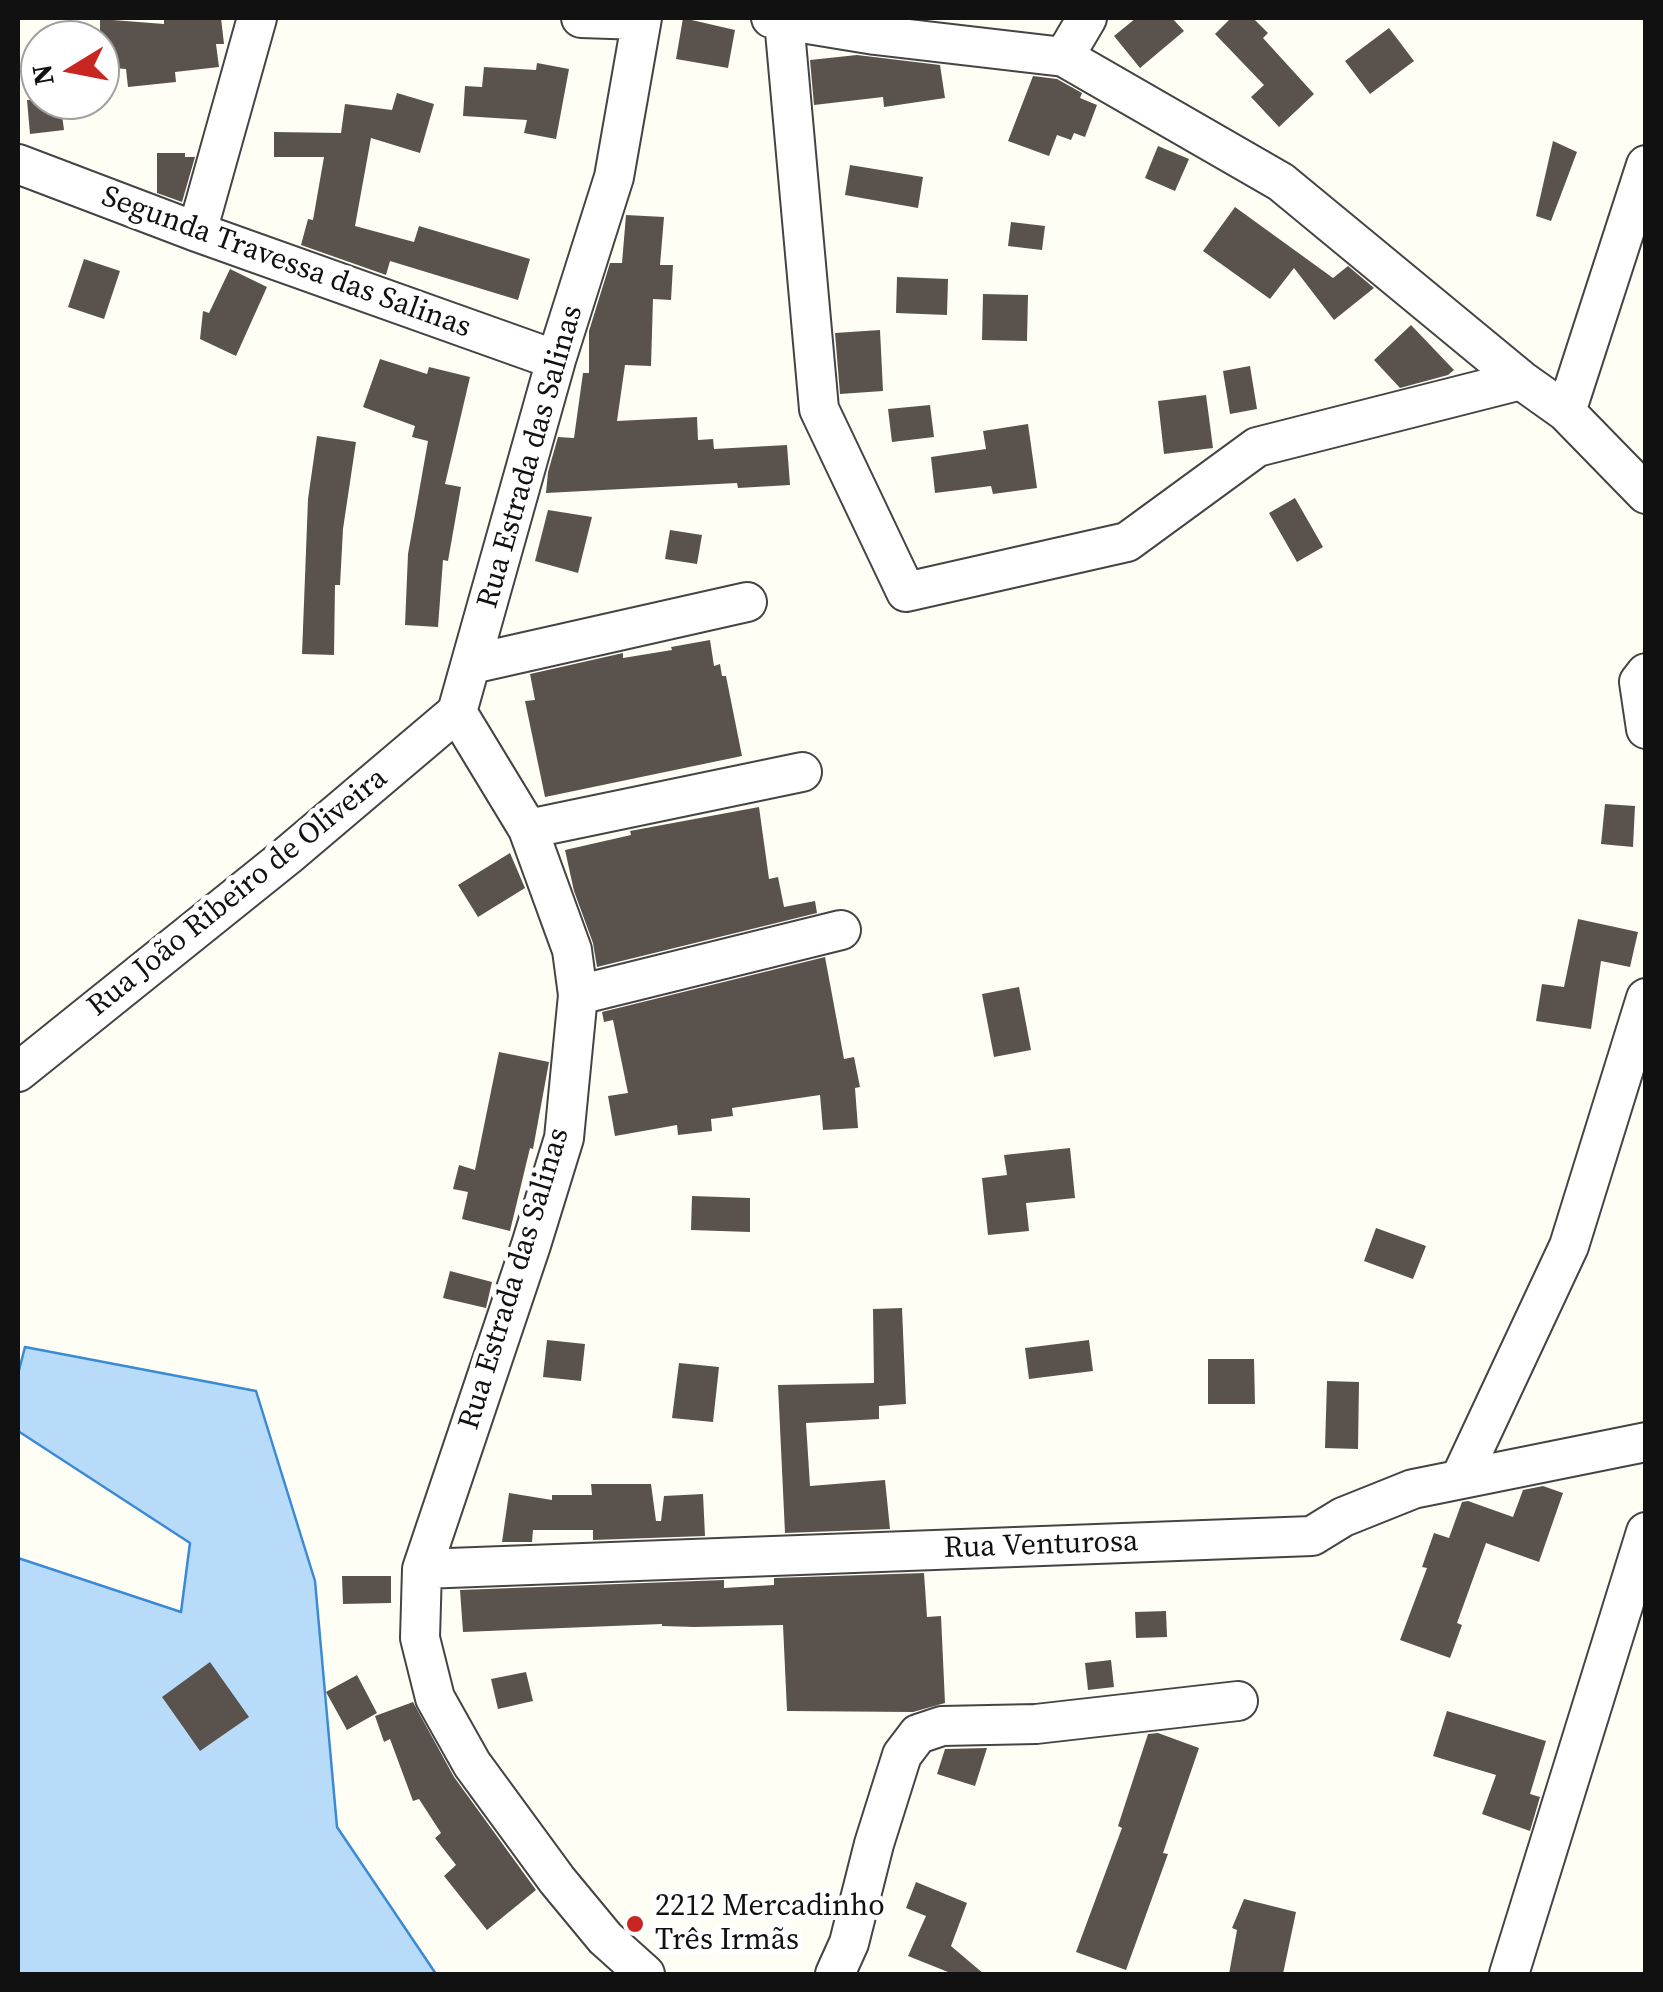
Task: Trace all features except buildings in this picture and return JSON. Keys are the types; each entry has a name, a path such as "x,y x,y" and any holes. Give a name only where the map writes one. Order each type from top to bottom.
{"street":[{"path":"197,232 257,18"},
{"path":"581,18 641,19"},
{"path":"1521,380 1257,447 1127,542 906,592 819,409 777,18 875,35 1064,57 1281,182 1521,380 1566,412 1646,494"},
{"path":"1050,18 1064,57"},
{"path":"1064,57 1088,18"},
{"name":"Rua Estrada das Salinas","path":"641,19 614,177 556,360 457,712 528,829 572,950 578,995 564,1138 422,1569 420,1638 435,1698 472,1764 556,1880 605,1938 645,1974"},
{"name":"Segunda Travessa das Salinas","path":"18,164 556,360"},
{"path":"1566,412 1646,164"},
{"path":"472,664 747,602"},
{"path":"1646,673 1639,682 1646,729"},
{"name":"Rua João Ribeiro de Oliveira","path":"18,1072 287,856 457,712"},
{"path":"528,829 802,772"},
{"path":"578,995 841,930"},
{"path":"1460,1479 1569,1246 1646,998"},
{"name":"Rua Venturosa","path":"422,1569 1312,1536 1342,1516 1413,1489 1646,1442"},
{"path":"1510,1974 1646,1532"},
{"path":"835,1974 849,1944 902,1755 918,1734 942,1726 1053,1723 1238,1702"}],"water":[{"path":"25,1347 256,1391 315,1581 337,1827 436,1974 18,1974 18,1558 181,1612 190,1543 18,1431 18,1374"}],"place":[{"name":"2212 Mercadinho Três Irmãs","path":"635,1924"}]}
